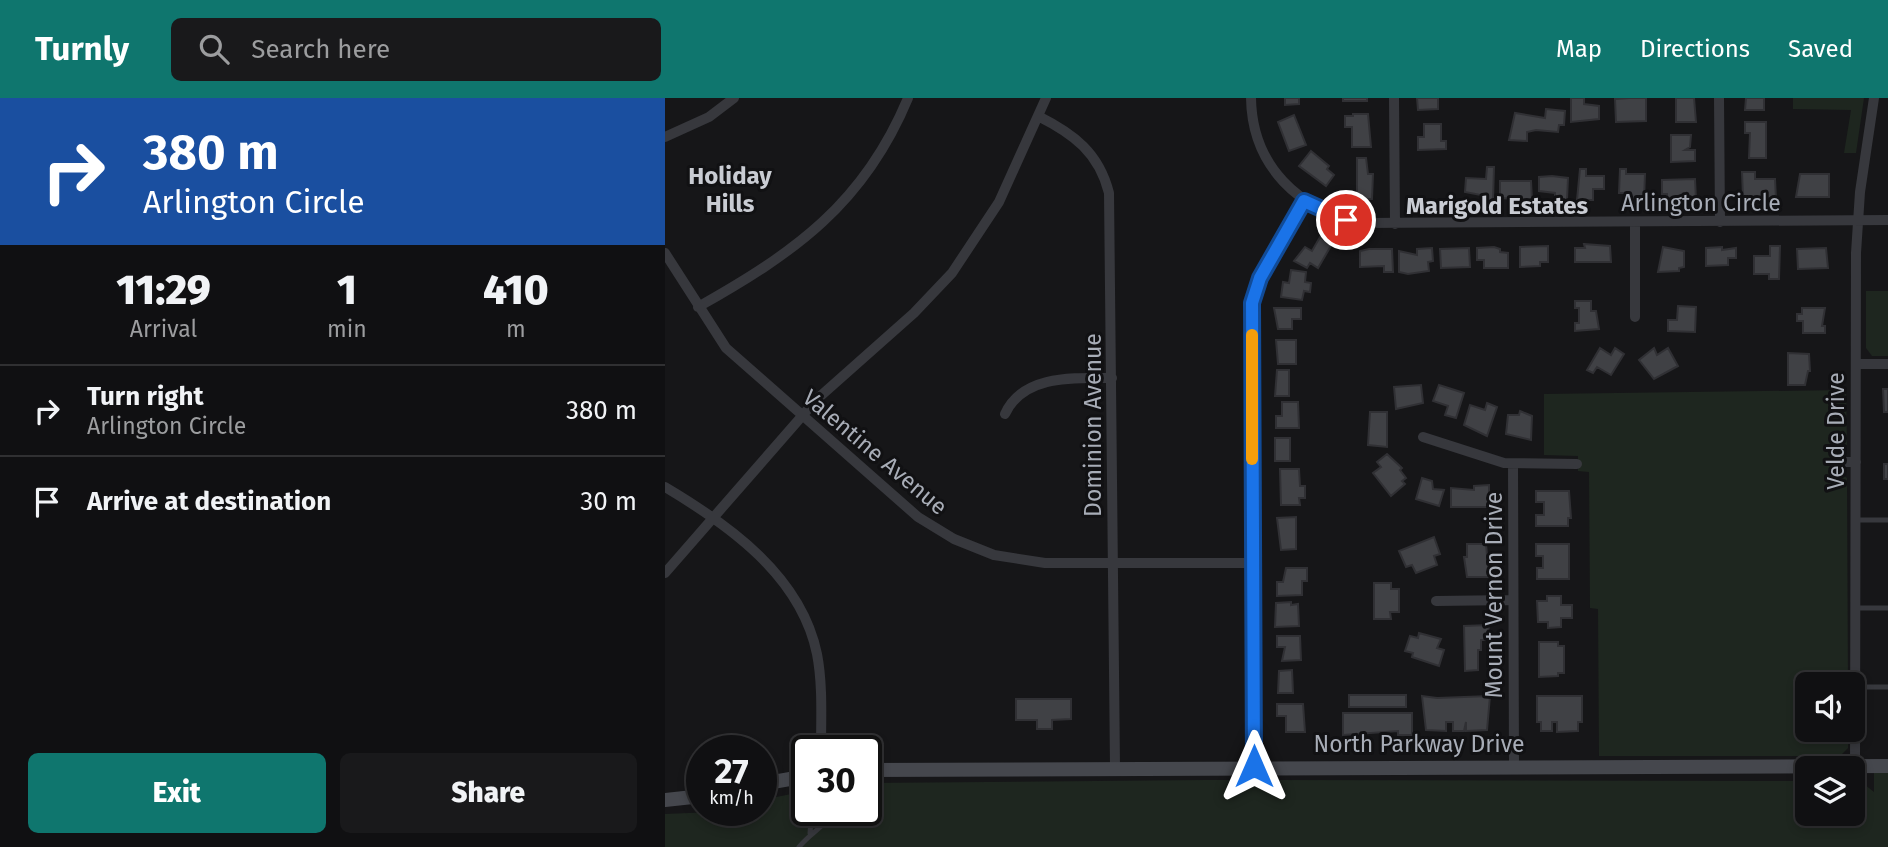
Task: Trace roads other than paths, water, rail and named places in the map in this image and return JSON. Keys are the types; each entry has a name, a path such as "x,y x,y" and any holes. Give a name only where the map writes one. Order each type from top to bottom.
{"main road":[{"name":"North Parkway Drive","path":"882,770 1254,766 1795,766"},
{"name":"North Parkway Drive","path":"1865,766 1888,766"},
{"path":"665,800 686,798"}],"street":[{"path":"665,137 709,117 734,98"},
{"path":"698,307 778,260 830,218 880,155 908,98"},
{"path":"665,573 843,374 920,308 952,273 999,202 1046,98"},
{"name":"Arlington Circle","path":"1251,98 1252,119 1263,153 1280,179 1304,201 1346,220 1395,224 1888,220"},
{"path":"1394,98 1395,224"},
{"path":"1719,98 1720,222"},
{"name":"Velde Drive","path":"1855,672 1857,222 1874,98"},
{"name":"Dominion Avenue","path":"1038,116 1069,132 1086,147 1107,183 1111,211 1115,767"},
{"path":"1254,766 1253,296 1304,201"},
{"path":"1635,223 1635,317"},
{"name":"Valentine Avenue","path":"665,253 726,348 918,517 954,539 995,555 1030,562 1253,563"},
{"path":"1856,364 1888,364"},
{"path":"1005,414 1015,398 1037,385 1065,379 1112,378"},
{"path":"1423,436 1490,460 1513,464 1577,464"},
{"path":"1838,462 1856,462"},
{"name":"Mount Vernon Drive","path":"1513,464 1514,766"},
{"path":"665,487 714,517 784,582 806,618 818,662 820,735"},
{"path":"1436,601 1514,600"}],"lane":[{"path":"1856,520 1888,520"},
{"path":"1856,608 1888,608"},
{"path":"1865,687 1888,687"},
{"path":"810,833 811,826"},
{"path":"799,847 810,833 821,826"}],"district":[{"name":"Holiday Hills","path":"730,190"},
{"name":"Marigold Estates","path":"1497,206"}]}
